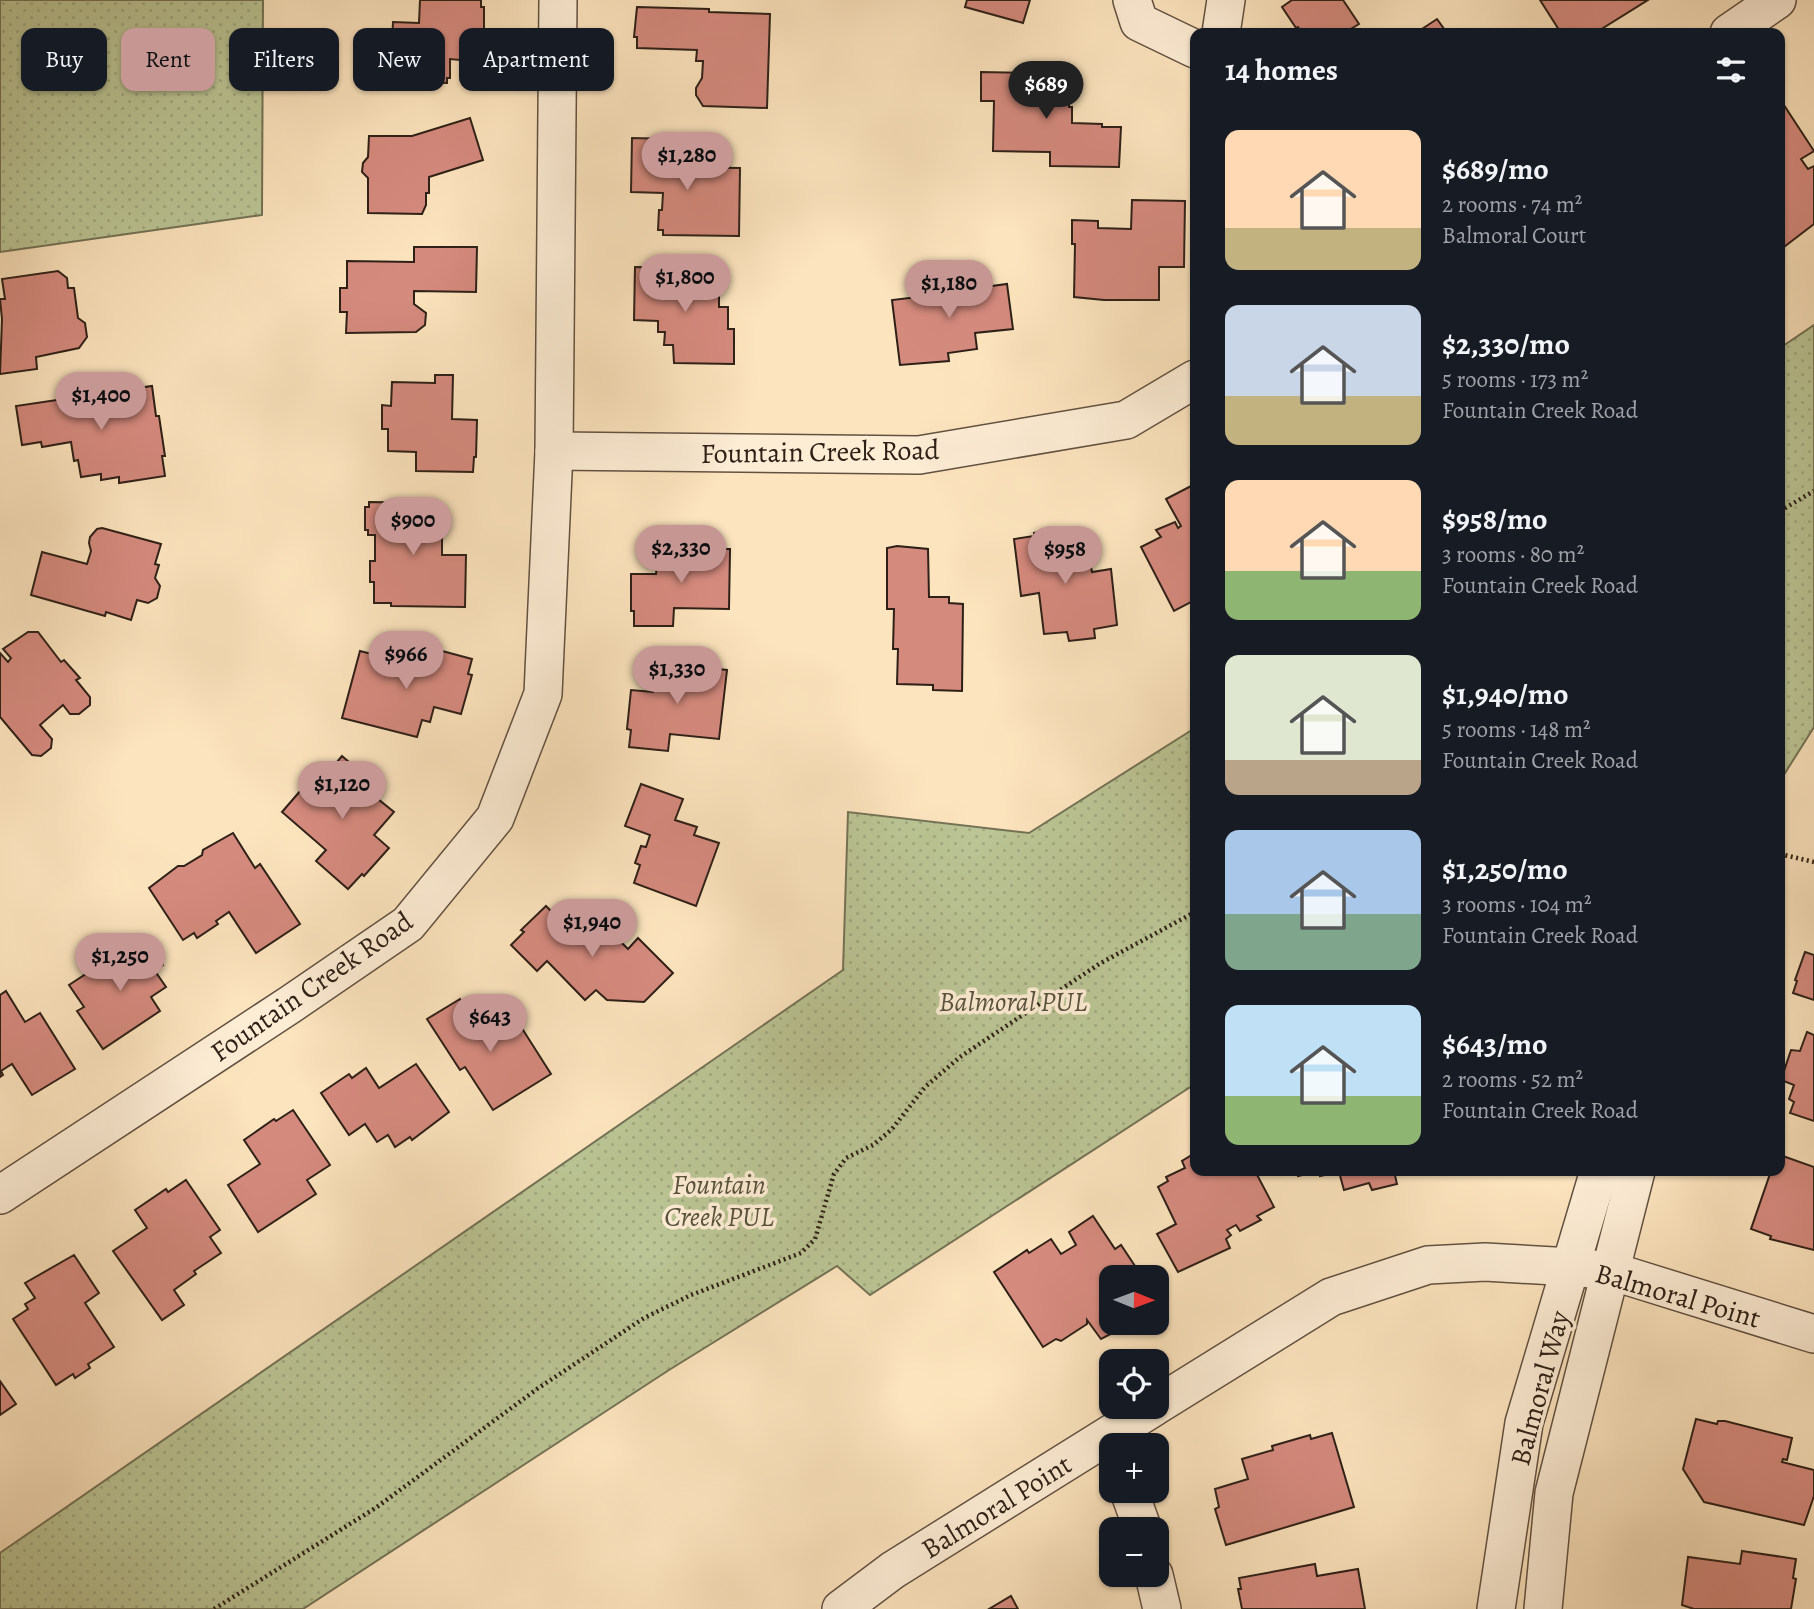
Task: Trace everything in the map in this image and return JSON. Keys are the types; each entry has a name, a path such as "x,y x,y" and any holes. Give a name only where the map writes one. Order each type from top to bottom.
{"street":[{"name":"Fountain Creek Road","path":"0,1195 408,924 495,818 543,694 554,451 558,0"},
{"path":"1132,0 1139,22 1190,47"},
{"path":"1222,28 1226,0"},
{"path":"1736,28 1777,0"},
{"name":"Fountain Creek Road","path":"554,451 919,455 1126,420 1190,382"},
{"name":"Balmoral Way","path":"1496,1609 1524,1423 1598,1176"},
{"name":"Balmoral Way","path":"1543,1609 1555,1493 1635,1176"},
{"name":"Balmoral Point","path":"1169,1397 1331,1297 1428,1265 1485,1262 1611,1272 1814,1334"},
{"name":"Balmoral Point","path":"1120,1433 1138,1419"},
{"name":"Balmoral Point","path":"841,1609 893,1570 1099,1447"},
{"path":"1157,1587 1163,1609"}],"path":[{"path":"1785,508 1814,491"},
{"path":"1785,854 1814,862"},
{"path":"214,1609 376,1507 537,1389 644,1318 691,1295 801,1253 815,1239 834,1174 846,1158 873,1145 892,1129 925,1087 960,1056 1099,964 1190,915"}],"green space":[{"path":"0,0 263,0 263,28 229,28 229,91 263,91 262,215 0,252"},
{"path":"1814,325 1814,727 1785,773 1785,345"},
{"path":"1190,731 1190,1087 870,1295 837,1266 669,1370 303,1609 0,1609 0,1553 843,970 848,812 1029,833"}],"building":[{"path":"420,0 481,0 481,7 484,7 484,28 459,28 459,60 450,59 450,78 447,78 447,83 445,28 393,28 393,22 419,23"},
{"path":"967,0 1030,0 1023,23 965,7"},
{"path":"1292,0 1343,0 1359,24 1352,28 1296,28 1282,7"},
{"path":"1540,0 1648,0 1603,28 1558,28"},
{"path":"637,7 770,14 767,108 703,106 696,95 696,88 702,78 703,61 696,61 697,50 637,48 637,37 634,37"},
{"path":"1437,19 1443,28 1424,28"},
{"path":"981,72 1069,74 1072,123 1121,127 1119,167 1050,166 1050,152 993,151 994,101 981,101"},
{"path":"1785,107 1814,151 1801,159 1808,169 1814,166 1814,224 1785,246"},
{"path":"470,118 483,160 429,177 429,193 426,193 426,205 422,214 368,213 368,178 362,172 363,163 368,157 369,136 412,136"},
{"path":"632,138 671,139 671,167 740,168 739,236 663,235 663,230 658,230 663,193 631,192"},
{"path":"1132,200 1185,201 1184,267 1159,267 1159,300 1074,297 1075,244 1072,244 1072,220 1098,221 1098,228 1131,229"},
{"path":"414,247 477,247 476,292 414,291 414,304 426,313 425,325 416,332 346,333 347,312 340,312 340,288 347,288 347,261 414,262"},
{"path":"635,267 707,268 706,296 719,296 719,307 728,307 728,329 734,329 734,364 674,363 673,345 664,345 665,332 658,332 658,321 634,320"},
{"path":"58,271 67,278 68,288 74,288 78,318 85,323 87,337 79,348 36,357 37,369 0,374 0,299 5,299 2,279"},
{"path":"968,277 970,289 1007,284 1013,329 975,333 977,349 948,353 949,361 900,365 892,300 934,295 933,281"},
{"path":"435,375 453,375 452,419 477,420 473,472 416,471 416,452 388,451 388,429 382,429 382,405 391,406 392,382 435,383"},
{"path":"152,386 165,456 162,456 165,476 119,483 119,477 101,480 101,474 81,477 78,460 74,461 71,442 42,447 41,442 22,445 16,406"},
{"path":"1190,487 1190,603 1174,611 1141,547 1161,537 1156,530 1175,522 1178,528 1181,526 1166,499"},
{"path":"369,502 438,503 438,513 442,513 442,555 466,555 465,607 391,606 391,603 374,603 370,561 375,561 375,535 368,535 368,530 365,530 365,507 369,507"},
{"path":"102,528 161,544 155,564 159,565 155,578 160,586 157,598 148,603 137,600 131,620 106,612 105,616 31,595 42,552 87,564 91,551 90,537 97,529"},
{"path":"1071,529 1075,564 1090,562 1092,572 1111,569 1117,625 1094,629 1095,638 1069,641 1067,632 1044,634 1039,593 1021,596 1014,539 1034,536 1034,533"},
{"path":"659,546 730,549 729,609 674,608 673,626 634,626 634,611 631,611 631,574 656,574"},
{"path":"897,546 928,549 929,597 949,597 949,603 963,604 962,691 933,690 933,685 897,684 898,649 893,649 894,609 887,609 887,548"},
{"path":"28,632 38,632 61,662 64,660 80,678 76,680 90,697 90,705 79,714 70,714 63,705 40,725 52,739 51,748 41,756 32,755 0,717 0,653 8,662 11,658 3,649"},
{"path":"431,648 472,659 468,674 472,675 461,714 434,707 430,722 422,720 417,737 342,718 360,651 426,668"},
{"path":"659,663 727,670 719,739 670,734 668,751 629,747 631,730 627,729 631,690 653,692 655,680 651,677 652,668"},
{"path":"342,756 379,788 373,795 394,812 374,835 389,848 364,876 362,874 348,889 316,861 326,850 282,812 314,775 321,781"},
{"path":"641,784 683,799 675,820 697,827 694,835 719,843 696,906 634,883 640,865 635,863 641,846 646,847 650,835 625,826"},
{"path":"233,833 255,868 260,864 300,924 256,953 229,912 216,921 218,924 197,938 194,933 183,940 149,888 178,866 184,866 202,855 203,850"},
{"path":"546,906 580,940 586,934 584,932 600,921 628,949 638,938 673,973 644,1002 607,1000 596,990 585,1000 547,961 537,971 511,945 524,932 521,930"},
{"path":"144,936 163,965 155,971 166,987 151,997 160,1011 103,1049 77,1011 84,1007 69,985"},
{"path":"1805,952 1814,955 1814,1000 1793,993"},
{"path":"6,991 25,1022 40,1013 75,1069 32,1095 12,1064 1,1071 3,1075 0,1077 0,995"},
{"path":"460,999 468,1012 471,1010 488,1037 518,1022 551,1074 493,1110 465,1067 460,1070 427,1019"},
{"path":"1807,1032 1814,1035 1814,1121 1790,1113 1794,1102 1789,1099 1794,1085 1785,1082 1785,1068 1791,1050 1800,1051"},
{"path":"416,1064 449,1112 412,1140 410,1137 395,1147 388,1135 377,1142 365,1124 349,1135 321,1093 349,1074 352,1078 366,1068 379,1088"},
{"path":"293,1110 330,1165 307,1180 316,1194 258,1232 228,1185 260,1164 244,1140 274,1119 276,1121"},
{"path":"1190,1156 1190,1176 1258,1176 1274,1207 1257,1216 1261,1220 1240,1231 1236,1225 1227,1230 1231,1235 1226,1239 1230,1248 1178,1272 1157,1234 1176,1224 1158,1187 1168,1181 1166,1177 1185,1168 1182,1161"},
{"path":"1785,1157 1814,1167 1814,1250 1770,1239 1771,1236 1751,1229 1769,1176 1785,1176"},
{"path":"1340,1176 1395,1176 1397,1184 1372,1190 1369,1183 1344,1190"},
{"path":"186,1180 220,1230 210,1237 221,1253 194,1271 196,1274 174,1290 184,1305 162,1320 113,1251 147,1228 135,1210 166,1189 168,1192"},
{"path":"1093,1216 1115,1249 1121,1245 1134,1265 1099,1265 1099,1335 1109,1335 1101,1339 1087,1320 1087,1324 1061,1341 1056,1339 1043,1347 994,1272 1027,1250 1029,1253 1051,1239 1061,1254 1076,1245 1069,1232"},
{"path":"74,1255 99,1293 85,1303 114,1347 88,1364 90,1368 75,1378 73,1374 56,1385 13,1319 28,1309 25,1304 35,1298 25,1283"},
{"path":"0,1381 16,1404 0,1415"},
{"path":"1696,1419 1717,1424 1718,1421 1725,1421 1792,1438 1787,1460 1783,1459 1782,1462 1814,1470 1814,1496 1804,1525 1704,1502 1683,1469"},
{"path":"1332,1433 1354,1507 1226,1545 1215,1509 1219,1507 1215,1489 1248,1479 1242,1459 1273,1450 1272,1446 1310,1435 1311,1439"},
{"path":"1742,1551 1796,1559 1791,1609 1694,1609 1682,1605 1688,1557 1740,1564"},
{"path":"1315,1564 1317,1576 1358,1569 1365,1609 1242,1609 1239,1578"},
{"path":"1011,1596 1018,1609 989,1609"}],"park label":[{"name":"Balmoral PUL","path":"1013,1001"},
{"name":"Fountain Creek PUL","path":"719,1200"}]}
